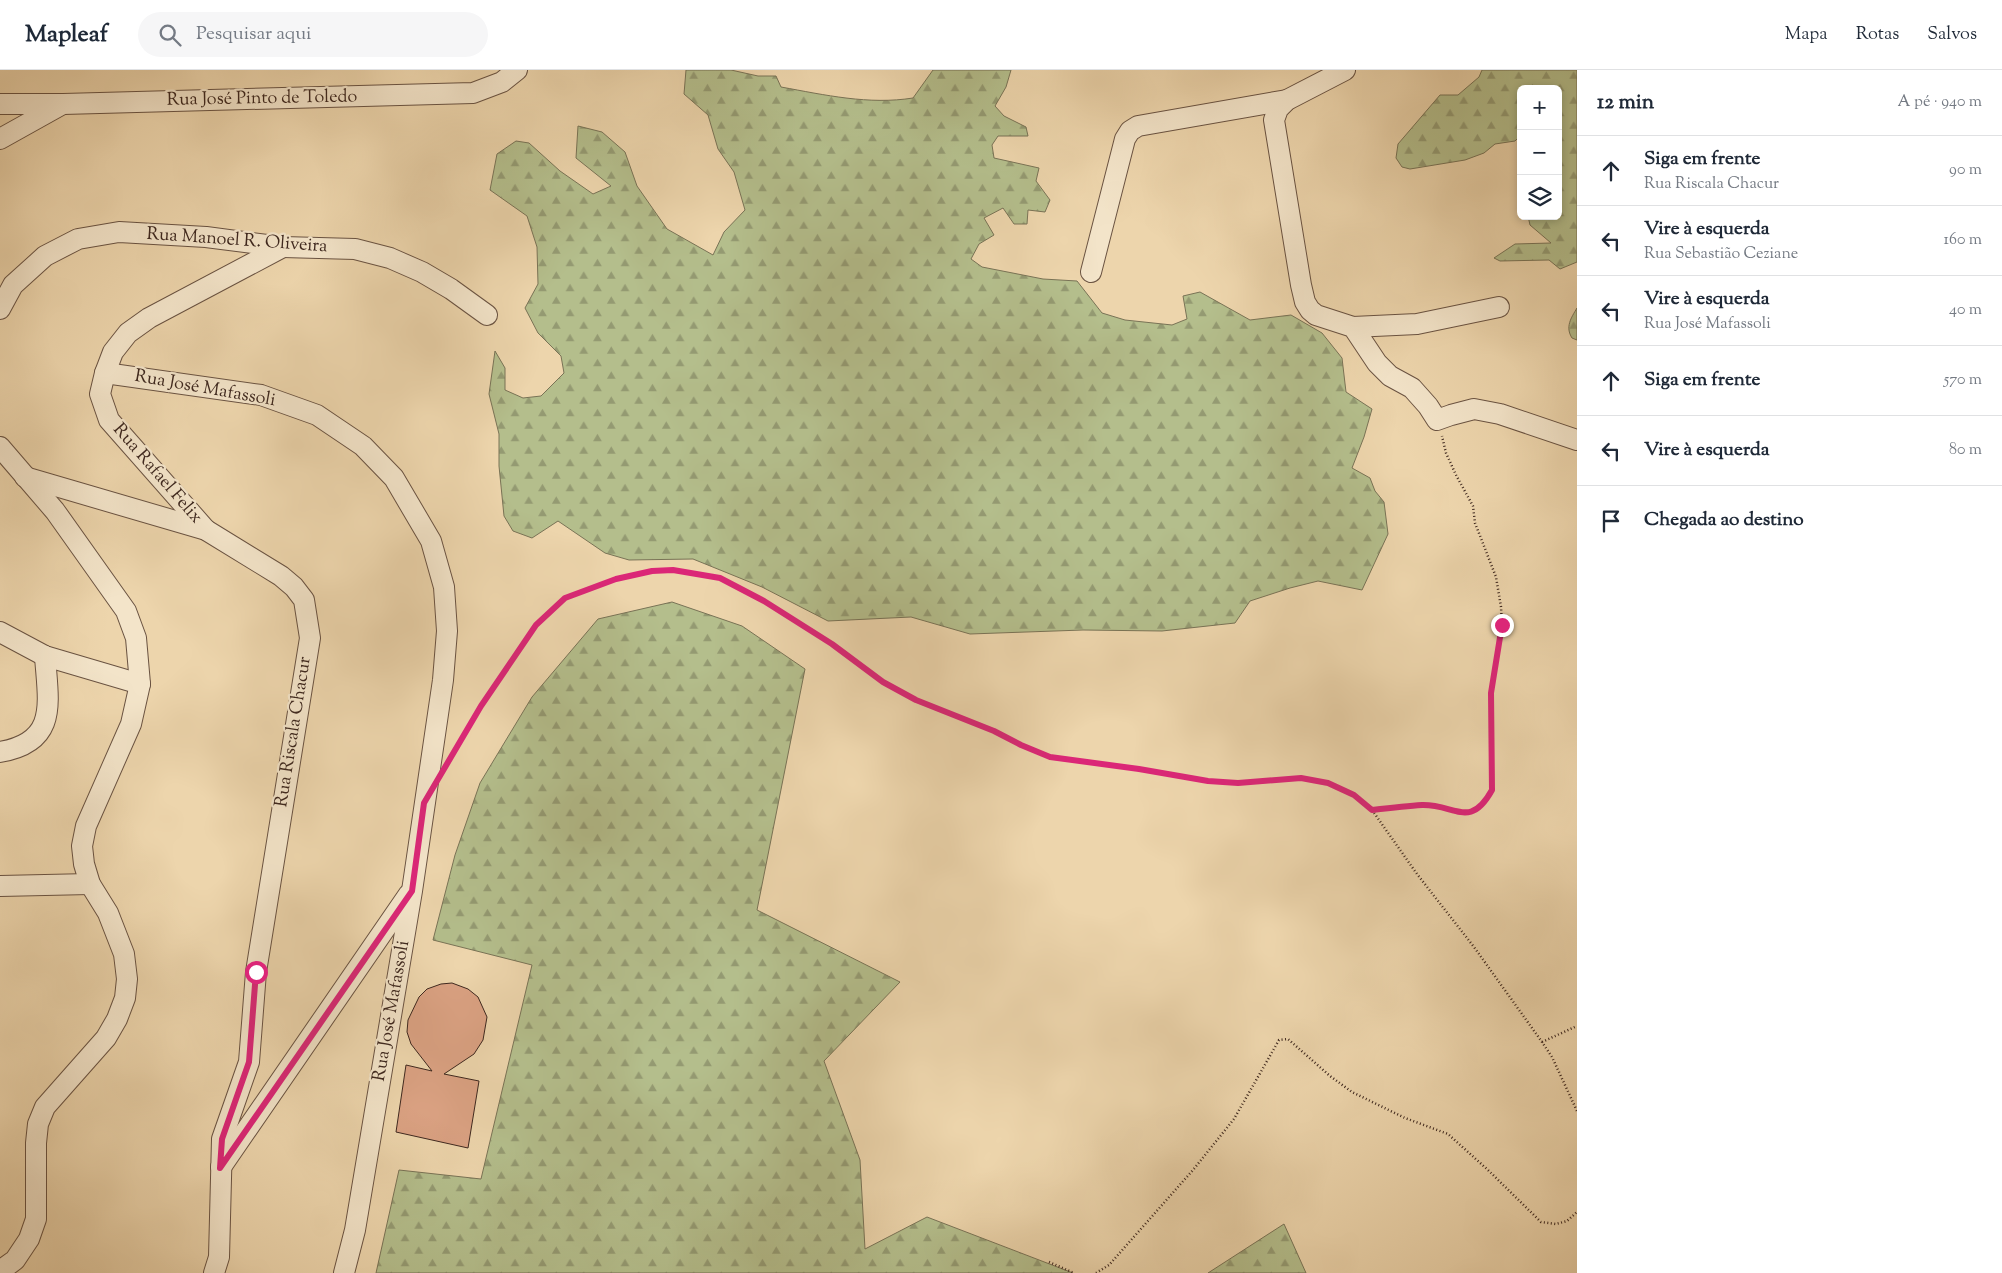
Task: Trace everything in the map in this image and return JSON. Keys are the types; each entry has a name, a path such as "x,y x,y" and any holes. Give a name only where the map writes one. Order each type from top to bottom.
{"street":[{"name":"Rua José Pinto de Toledo","path":"0,104 472,93 502,82 517,70"},
{"path":"1345,70 1287,100 1278,108 1274,120 1305,302 1316,315 1353,327 1417,324 1498,307"},
{"path":"1091,272 1125,139 1130,130 1138,126 1287,100"},
{"path":"0,138 63,104"},
{"name":"Rua Manoel R. Oliveira","path":"0,309 13,285 45,256 78,239 119,232 206,236 283,247 355,249 390,258 430,276 487,315"},
{"name":"Rua Rafael Felix","path":"206,530 109,420 100,394 105,373 113,352 128,333 149,318 283,247"},
{"path":"1353,327 1378,363 1390,376 1412,388 1428,406 1437,420 1451,414 1474,409 1500,414 1577,440"},
{"name":"Rua José Mafassoli","path":"105,373 261,395 317,415 363,446 394,478 431,541 444,587 447,631 443,680 412,891 355,1230 344,1273"},
{"path":"0,447 55,511 126,611 136,638 140,684 131,724 86,826 82,846 84,864 90,884 108,913 124,954 127,979 124,998 117,1019 106,1038 45,1107 38,1124 36,1143 36,1219 30,1239 15,1260 0,1271"},
{"name":"Rua Riscala Chacur","path":"25,477 206,530 281,576 294,587 304,600 310,638 256,972 249,1062 222,1139 219,1257 214,1273"},
{"path":"0,632 45,656 140,684"},
{"path":"0,752 17,749 31,742 41,730 47,716 45,656"},
{"path":"0,886 90,884"},
{"path":"220,1168 412,891"}],"path":[{"path":"1372,810 1424,805 1468,813 1479,808 1487,800 1492,790 1491,693 1502,625 1501,607 1496,577 1475,523 1473,506 1446,453 1437,420"},
{"path":"448,763 481,706 536,625 565,598 616,579 652,571 673,570 720,578 764,601 832,644 883,682 916,700 994,731 1050,757 1139,769 1208,781 1238,783 1301,778 1328,783 1354,795 1372,810 1417,874 1474,947 1542,1042 1552,1057 1577,1111"},
{"path":"1542,1042 1577,1026"},
{"path":"1096,1273 1109,1265 1193,1170 1234,1119 1279,1040 1288,1039 1330,1076 1352,1092 1405,1118 1448,1134 1541,1222 1556,1224 1567,1221 1577,1212"},
{"path":"1050,1262 1074,1273"}],"green space":[{"path":"686,70 731,70 758,76 776,76 781,87 864,100 896,100 913,98 933,70 1011,70 1006,87 995,106 1004,116 1026,127 1028,136 998,136 992,145 994,158 1039,168 1036,181 1050,200 1045,212 1028,210 1027,224 1014,224 1003,208 984,218 994,235 979,244 971,259 982,267 1043,279 1077,281 1102,313 1125,320 1172,325 1187,319 1183,296 1200,292 1250,320 1291,315 1322,333 1342,358 1346,392 1372,409 1352,468 1370,478 1375,491 1384,502 1388,534 1362,590 1318,581 1290,588 1250,601 1235,623 1162,631 1083,630 970,634 911,617 828,621 762,587 693,559 629,560 605,553 558,521 532,538 513,531 504,516 499,466 499,434 489,394 495,351 505,368 505,390 523,398 541,396 564,373 561,356 538,333 525,308 538,284 537,247 527,216 490,190 497,154 516,141 529,143 560,171 593,194 611,186 576,158 578,126 602,132 625,152 637,186 667,229 713,255 724,232 745,210 734,172 718,149 708,115 684,94"},
{"path":"1482,70 1577,70 1577,262 1560,269 1549,260 1500,261 1494,258 1515,244 1551,243 1530,225 1529,220 1562,220 1562,85 1517,85 1517,139 1515,141 1495,144 1484,153 1465,160 1410,169 1402,167 1396,158 1398,144 1440,95 1458,95 1479,77"},
{"path":"1577,308 1577,340 1572,338 1569,326"},
{"path":"672,602 742,626 805,669 757,910 900,982 824,1061 860,1160 865,1249 927,1217 1073,1273 376,1273 399,1170 481,1179 532,965 433,940 455,855 480,783 532,697 598,619"},
{"path":"1284,1224 1306,1273 1208,1273"}],"building":[{"path":"452,983 468,989 478,997 487,1017 483,1040 474,1054 444,1074 479,1081 468,1148 396,1132 406,1065 432,1071 411,1044 407,1032 408,1020 419,997 427,989 441,984"}],"route":[{"path":"256,972 252,997 252,1038 249,1062 222,1139 220,1168 412,891 424,803 481,706 536,625 565,598 616,579 652,571 673,570 720,578 764,601 832,644 883,682 916,700 994,731 1050,757 1139,769 1208,781 1238,783 1301,778 1328,783 1354,795 1372,810 1424,805 1468,813 1479,808 1487,800 1492,790 1491,693 1502,625"}]}
